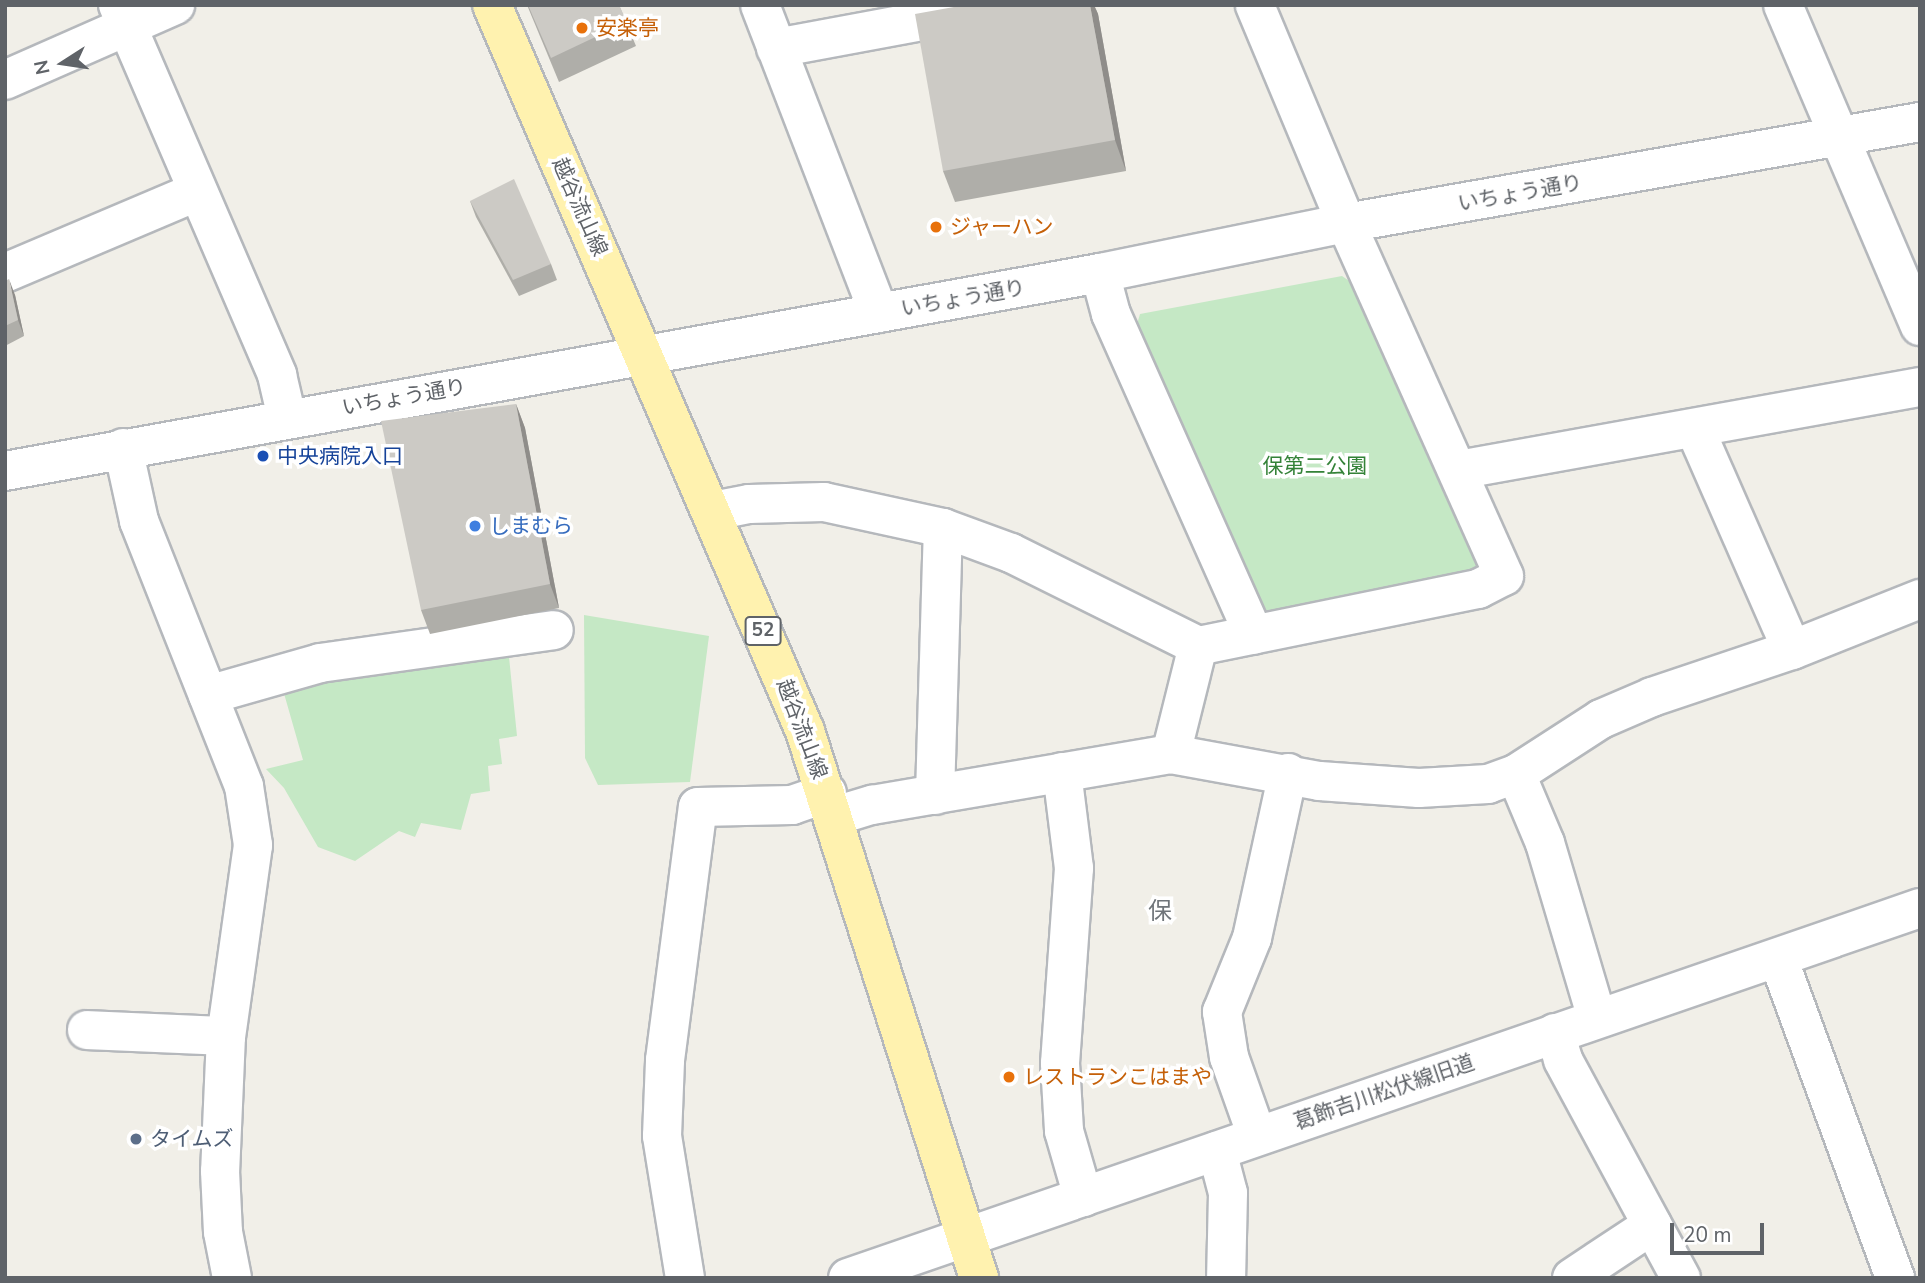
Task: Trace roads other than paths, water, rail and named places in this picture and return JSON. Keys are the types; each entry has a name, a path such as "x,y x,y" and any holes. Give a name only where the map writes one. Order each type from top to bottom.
{"main road":[{"name":"越谷流山線","path":"492,5 712,511 831,804 979,1278"}],"street":[{"path":"5,80 122,16 175,5"},
{"path":"760,5 879,313"},
{"path":"776,48 1007,5"},
{"path":"712,511 748,504 824,502 943,528 1011,553 1198,646 1478,589 1504,576 1346,223 1255,5"},
{"path":"1783,5 1920,326"},
{"path":"122,16 277,375 287,418"},
{"name":"いちょう通り","path":"5,471 1100,273 1346,223 1920,122"},
{"path":"5,273 196,192"},
{"path":"1100,273 1111,314 1254,635"},
{"path":"1458,470 1920,387"},
{"path":"1695,429 1792,650"},
{"path":"123,448 139,522 244,786 253,845 226,1037 220,1171 223,1232 232,1278"},
{"path":"935,795 943,528"},
{"path":"685,1278 662,1136 665,1060 698,807 831,804 935,795 1171,754 1304,777 1419,788 1488,784 1516,774 1601,719 1652,697 1792,650 1920,600"},
{"path":"208,695 320,663 554,629"},
{"path":"1171,754 1198,646"},
{"path":"1062,772 1074,868 1060,1063 1065,1131 1083,1196"},
{"path":"1516,774 1545,843 1597,1018"},
{"path":"1257,1136 1229,1057 1222,1012 1252,938 1304,777"},
{"name":"葛飾吉川松伏線旧道","path":"848,1278 1920,908"},
{"path":"1778,958 1895,1278"},
{"path":"87,1030 226,1037"},
{"path":"1555,1033 1563,1060 1681,1278"},
{"path":"1217,1151 1228,1193 1226,1278"},
{"path":"1572,1278 1652,1226"}],"place":[{"name":"安楽亭","path":"582,28"},
{"name":"ジャーハン","path":"936,227"},
{"name":"中央病院入口","path":"263,456"},
{"name":"しまむら","path":"475,526"},
{"name":"レストランこはまや","path":"1009,1077"},
{"name":"タイムズ","path":"136,1139"}],"district":[{"name":"保","path":"1160,912"}],"park label":[{"name":"保第二公園","path":"1315,466"}]}
